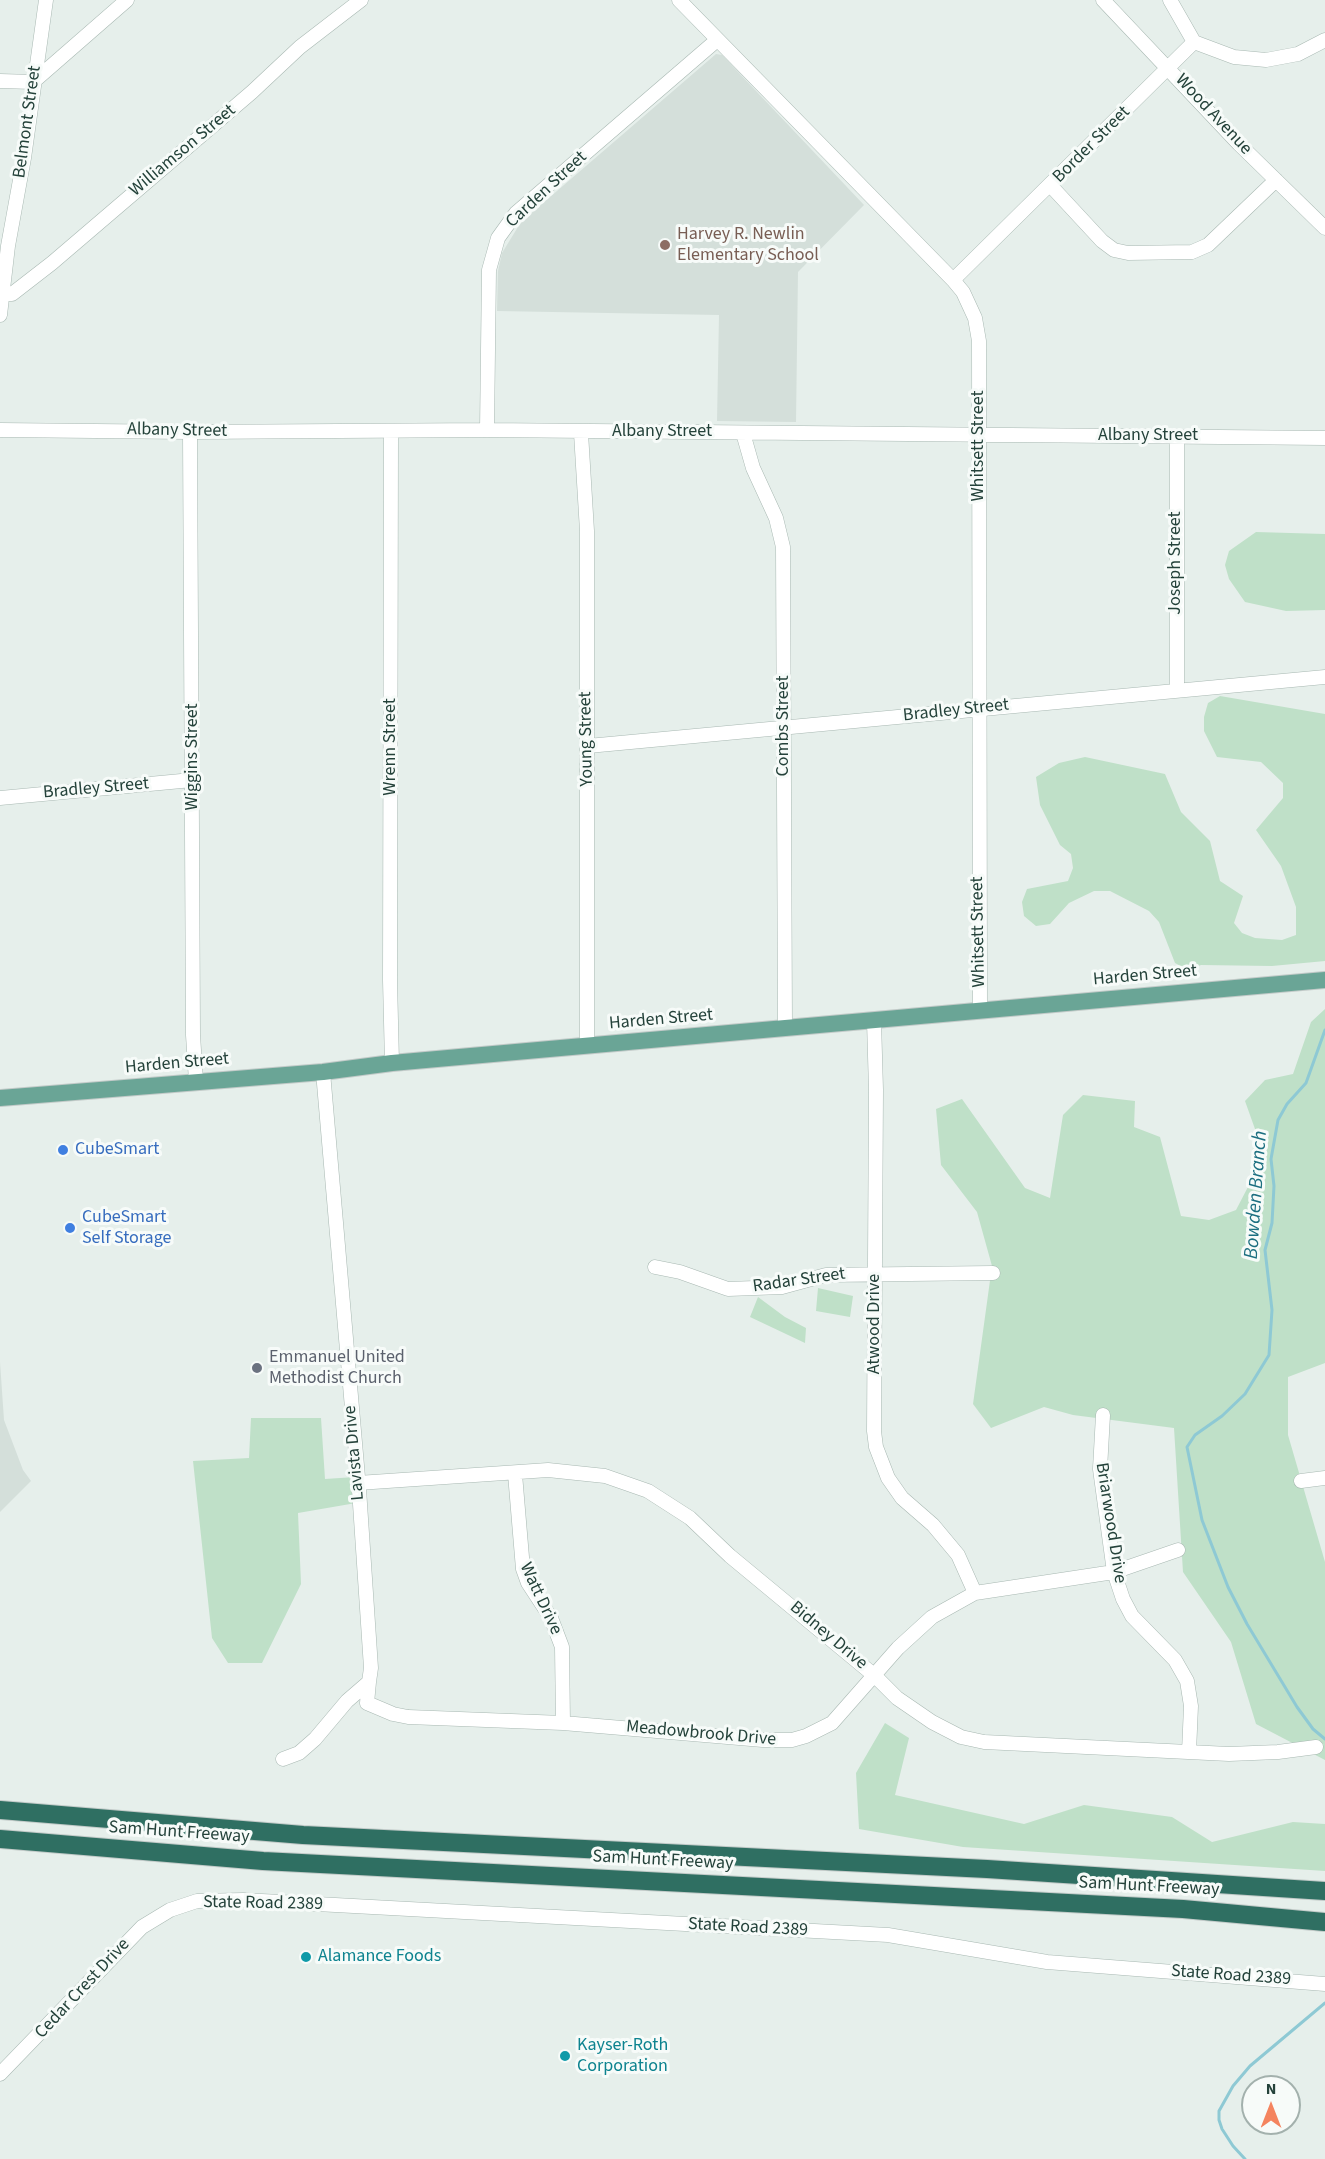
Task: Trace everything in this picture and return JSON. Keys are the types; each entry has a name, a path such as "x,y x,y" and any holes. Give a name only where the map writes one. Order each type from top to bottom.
{"highway":[{"name":"Sam Hunt Freeway","path":"0,1810 303,1835 987,1869 1325,1892"},
{"name":"Sam Hunt Freeway","path":"0,1839 263,1861 1183,1909 1325,1922"},
{"path":"0,1845 102,1848"}],"main road":[{"name":"Harden Street","path":"0,1098 1325,980"}],"street":[{"name":"Belmont Street","path":"0,315 1,294 24,158 46,0"},
{"path":"0,81 33,82 127,0"},
{"name":"Williamson Street","path":"1,294 12,294 52,263 252,92 300,47 360,0"},
{"name":"Whitsett Street","path":"679,0 953,280 969,303 979,341 980,1010"},
{"name":"Wood Avenue","path":"1103,0 1325,228"},
{"path":"1170,0 1194,42 1234,57 1266,60 1298,54 1325,40"},
{"name":"Carden Street","path":"487,430 489,270 493,252 502,231 516,213 717,40"},
{"name":"Border Street","path":"953,280 1051,186 1194,42"},
{"path":"1051,186 1102,241 1114,250 1128,253 1192,252 1208,245 1276,180"},
{"name":"Albany Street","path":"0,430 190,432 487,430 581,433 1325,438"},
{"name":"Wiggins Street","path":"190,432 196,1081"},
{"name":"Wrenn Street","path":"391,432 390,980 392,1063"},
{"name":"Young Street","path":"581,433 587,531 587,1046"},
{"name":"Combs Street","path":"743,433 753,468 776,518 783,547 786,1028"},
{"name":"Joseph Street","path":"1177,436 1178,689"},
{"name":"Bradley Street","path":"588,746 1325,677"},
{"name":"Bradley Street","path":"0,798 192,780"},
{"name":"Atwood Drive","path":"874,1021 876,1090 873,1431 881,1463 902,1498 933,1525 958,1555 975,1593"},
{"name":"Lavista Drive","path":"323,1071 358,1483 370,1656 369,1682"},
{"name":"Radar Street","path":"655,1267 728,1289 763,1289 826,1275 993,1273"},
{"name":"Briarwood Drive","path":"1103,1415 1100,1469 1114,1572 1123,1599 1132,1616 1175,1660 1187,1681 1191,1706 1189,1752"},
{"name":"Bidney Drive","path":"358,1483 548,1470 594,1474 627,1483 666,1501 690,1518 730,1556 875,1676 897,1698 932,1722 960,1737 976,1741 1189,1752 1262,1754 1316,1747"},
{"name":"Watt Drive","path":"515,1474 523,1569 528,1583 551,1618 562,1647 563,1723"},
{"path":"1301,1481 1325,1478"},
{"name":"Meadowbrook Drive","path":"369,1682 367,1703 393,1714 563,1723 763,1740 792,1740 832,1723 898,1648 932,1617 975,1593 1114,1572 1178,1550"},
{"path":"283,1759 299,1753 315,1739 348,1701 369,1682"},
{"name":"State Road 2389","path":"170,1910 197,1901 243,1900 888,1935 1047,1962 1325,1984"},
{"name":"Cedar Crest Drive","path":"0,2074 18,2058 128,1940 170,1910"}],"shaded area":[{"name":"Harvey R. Newlin Elementary School","path":"716,54 722,55 864,205 798,272 796,422 717,421 719,315 497,311 498,271 502,253 521,222"},
{"path":"0,1362 4,1420 23,1470 31,1481 0,1512"}],"green space":[{"path":"1256,532 1325,534 1325,610 1286,611 1245,602 1229,579 1225,565 1229,551"},
{"path":"1220,696 1325,714 1325,961 1272,966 1201,965 1188,970 1175,963 1159,922 1149,911 1110,891 1094,891 1069,903 1050,924 1036,926 1024,916 1022,902 1027,889 1068,881 1073,868 1071,854 1060,845 1040,805 1036,777 1059,763 1085,757 1165,774 1181,812 1210,841 1220,881 1243,896 1234,923 1242,933 1255,938 1282,940 1296,935 1296,907 1281,866 1256,830 1283,798 1283,783 1261,762 1217,757 1204,731 1204,717 1208,703"},
{"path":"1325,1009 1325,1363 1288,1377 1288,1435 1325,1562 1325,1760 1256,1724 1231,1642 1183,1572 1174,1428 1073,1415 1044,1407 991,1428 973,1404 992,1266 977,1212 941,1165 936,1109 962,1099 1025,1188 1050,1198 1063,1115 1083,1095 1135,1101 1134,1127 1160,1137 1181,1216 1209,1220 1236,1210 1249,1185 1255,1129 1245,1101 1265,1080 1293,1074 1311,1022"},
{"path":"818,1288 853,1296 850,1317 816,1311"},
{"path":"758,1297 785,1317 806,1328 805,1343 750,1317"},
{"path":"251,1418 321,1418 325,1479 355,1477 356,1503 298,1513 301,1584 262,1663 228,1663 212,1638 193,1461 249,1458"},
{"path":"885,1723 909,1738 895,1795 1024,1824 1084,1805 1172,1817 1212,1842 1293,1822 1325,1824 1325,1871 963,1847 859,1829 856,1773"}],"waterway":[{"name":"Bowden Branch","path":"1325,1030 1306,1083 1287,1104 1278,1120 1271,1159 1274,1186 1272,1223 1265,1250 1272,1310 1269,1355 1245,1394 1222,1416 1195,1435 1187,1447 1202,1520 1228,1587 1247,1624 1297,1707 1313,1729 1325,1739"},
{"name":"Bowden Branch","path":"1245,2159 1222,2129 1219,2111 1233,2086 1250,2066 1325,2003"}],"place":[{"name":"Harvey R. Newlin Elementary School","path":"665,245"},
{"name":"CubeSmart","path":"63,1150"},
{"name":"CubeSmart Self Storage","path":"70,1228"},
{"name":"Emmanuel United Methodist Church","path":"257,1368"},
{"name":"Alamance Foods","path":"306,1957"},
{"name":"Kayser-Roth Corporation","path":"565,2056"}]}
